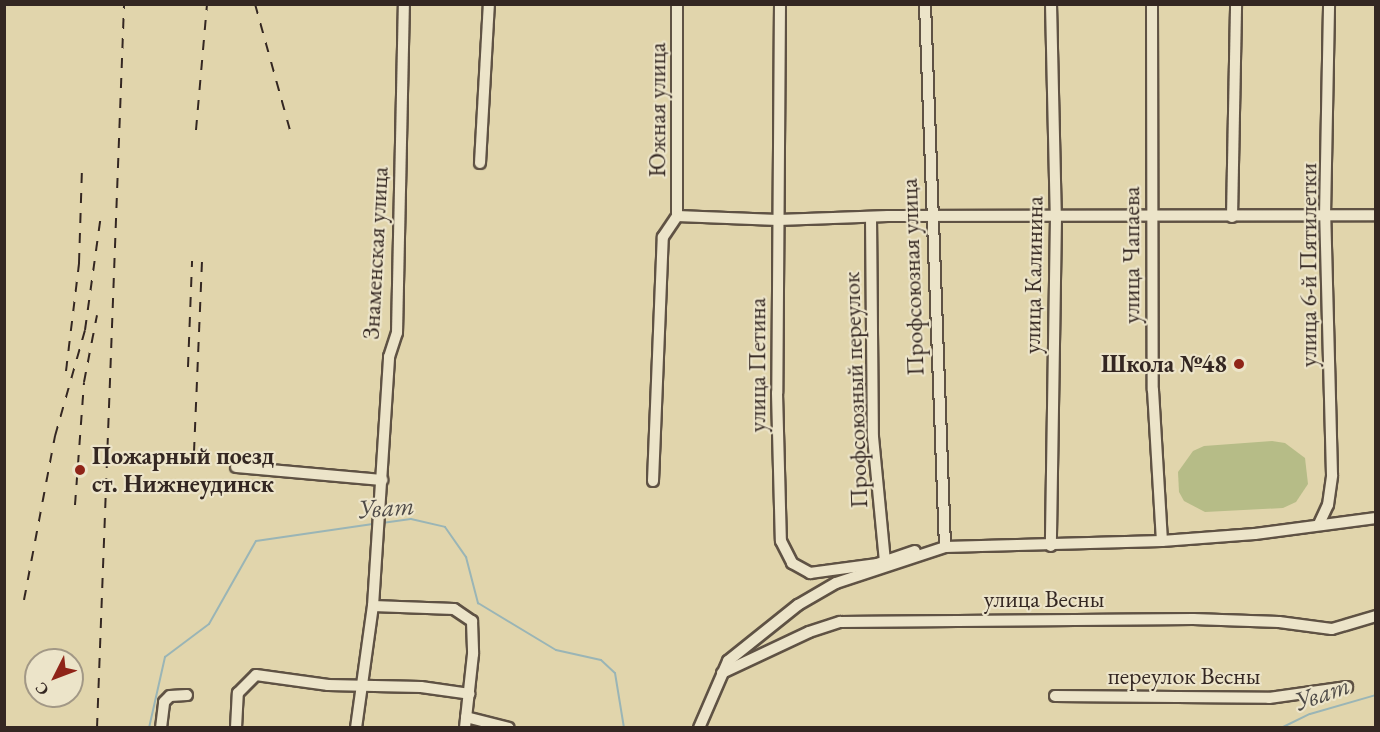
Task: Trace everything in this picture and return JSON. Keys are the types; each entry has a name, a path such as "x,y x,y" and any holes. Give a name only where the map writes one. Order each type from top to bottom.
{"street":[{"name":"Знаменская улица","path":"356,728 360,684 373,606 388,357 397,333 404,4"},
{"path":"480,163 489,4"},
{"name":"Южная улица","path":"677,4 677,216"},
{"name":"улица Петина","path":"780,4 778,522 785,554 798,570 810,573 836,572 885,561 899,554 945,547"},
{"name":"Профсоюзная улица","path":"925,4 930,215 945,547"},
{"name":"улица Калинина","path":"1051,4 1056,217 1051,546"},
{"name":"улица Чапаева","path":"1152,4 1153,390 1162,541"},
{"path":"1232,217 1236,4"},
{"name":"улица 6-й Пятилетки","path":"1319,524 1328,505 1332,475 1325,216 1329,4"},
{"path":"653,481 663,237 677,216 778,220 930,215 1056,217 1376,215"},
{"name":"Профсоюзный переулок","path":"871,217 873,437 885,561"},
{"path":"236,467 382,480"},
{"path":"699,728 728,661 753,638 798,604 836,583 945,547 1051,546 1162,541 1255,534 1376,518"},
{"path":"373,606 418,606 466,614 474,627 471,694 466,722 509,728"},
{"name":"улица Весны","path":"722,673 809,632 840,622 1193,619 1279,622 1332,629 1376,616"},
{"path":"236,728 238,693 256,675 272,680 360,684 471,694"},
{"name":"переулок Весны","path":"1055,696 1269,698 1347,687"},
{"path":"161,728 164,702 170,696 187,695"}],"green space":[{"path":"1272,441 1285,443 1305,458 1308,484 1296,502 1283,508 1205,512 1184,501 1179,492 1178,472 1193,451 1204,446"}],"waterway":[{"name":"Уват","path":"382,523 411,519 445,527 466,557 478,603 556,650 601,660 615,673 624,728"},
{"name":"Уват","path":"149,728 165,657 209,624 256,541 373,524"},
{"name":"Уват","path":"1281,728 1310,714 1376,695"}],"railway":[{"path":"97,728 124,4"},
{"path":"196,130 207,4"},
{"path":"255,4 290,130"},
{"path":"66,371 79,263 82,165"},
{"path":"24,600 55,436 85,330 101,215"},
{"path":"188,367 192,261"},
{"path":"194,452 202,261"},
{"path":"75,505 84,382 97,315"}],"place":[{"name":"Школа №48","path":"1239,364"},
{"name":"Пожарный поезд ст. Нижнеудинск","path":"80,470"}]}
